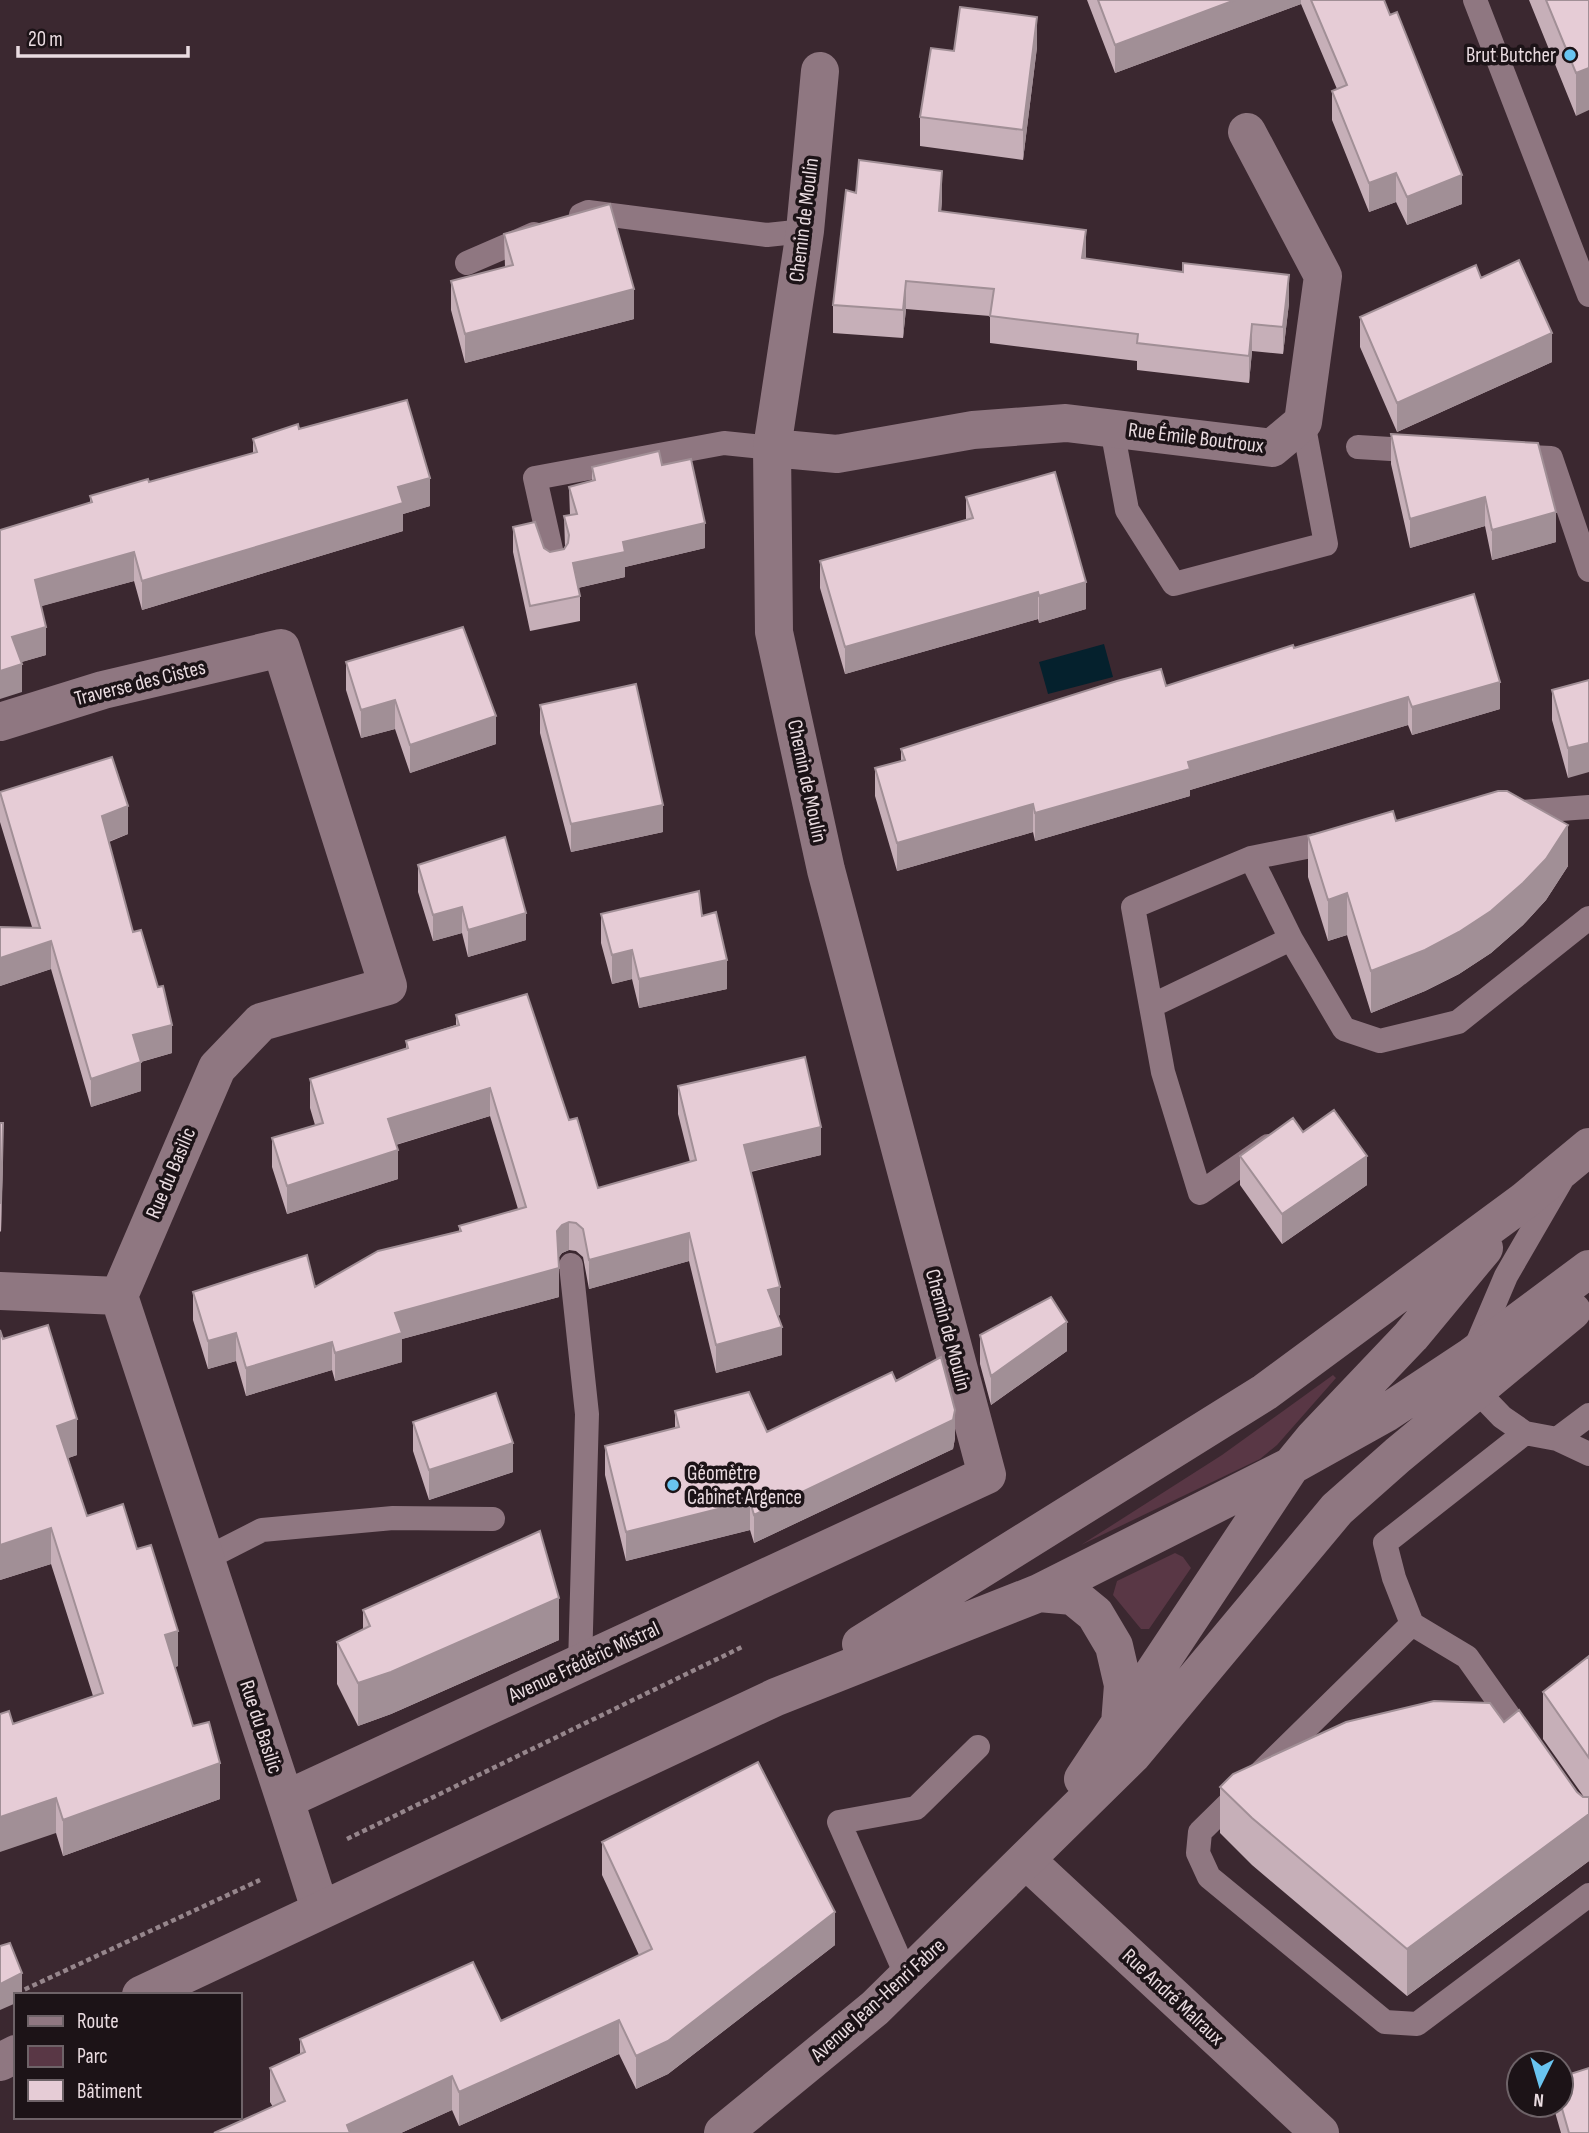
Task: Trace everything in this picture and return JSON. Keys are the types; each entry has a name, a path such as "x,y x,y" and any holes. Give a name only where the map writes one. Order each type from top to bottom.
{"street":[{"name":"Chemin de Moulin","path":"820,71 805,231 772,448 774,632 826,870 987,1475"},
{"path":"1247,132 1323,276 1303,422"},
{"name":"Rue Émile Boutroux","path":"772,448 837,454 973,430 1066,423 1272,448 1303,422"},
{"name":"Traverse des Cistes","path":"0,722 103,690 281,648"},
{"name":"Rue du Basilic","path":"281,648 388,986 261,1022 217,1068 118,1296 285,1800"},
{"path":"776,1697 1265,1392 1524,1201 1581,1153"},
{"path":"1026,1860 1291,1466 1411,1336 1524,1201"},
{"path":"1026,1860 1132,1755 1336,1509 1398,1455 1475,1373 1589,1269"},
{"path":"0,1290 118,1296"},
{"path":"145,1993 776,1697 1039,1593 1291,1466 1386,1413 1475,1373 1589,1296"},
{"name":"Avenue Frédéric Mistral","path":"285,1800 987,1475"},
{"path":"1039,1593 1073,1596 1095,1614 1114,1646 1123,1685 1120,1724"},
{"path":"285,1800 320,1909"},
{"name":"Avenue Jean-Henri Fabre","path":"737,2129 875,2008 1026,1860"},
{"name":"Rue André Malraux","path":"1026,1860 1320,2133"}],"lane":[{"path":"1475,0 1589,295"},
{"path":"467,263 588,212 767,235 805,231"},
{"path":"1112,429 1128,510 1174,584 1326,544 1303,422"},
{"path":"554,563 535,478 724,443 772,448"},
{"path":"1358,447 1441,452"},
{"path":"1482,454 1551,458 1589,570"},
{"path":"1485,815 1589,807"},
{"path":"1284,1135 1200,1193 1163,1072 1133,907 1251,858 1368,834"},
{"path":"1251,858 1290,939 1344,1030 1380,1041 1458,1023 1589,918"},
{"path":"1151,1006 1290,939"},
{"path":"1581,1153 1506,1276 1475,1373 1502,1417 1525,1433 1558,1439 1589,1454"},
{"path":"570,1265 587,1414 580,1665"},
{"path":"1558,1439 1589,1415"},
{"path":"1525,1433 1385,1543 1394,1578 1412,1624 1467,1657 1543,1765"},
{"path":"205,1559 262,1530 393,1518 493,1519"},
{"path":"1412,1624 1200,1832 1198,1853 1209,1877 1385,2022 1417,2024 1589,1895"},
{"path":"907,1977 839,1822 916,1808 978,1747"}],"green space":[{"path":"1333,1375 1336,1378 1277,1445 1260,1459 1081,1545 1222,1455"},
{"path":"1175,1553 1183,1557 1191,1568 1149,1629 1141,1629 1113,1595 1117,1581"}],"water":[{"path":"1104,644 1113,677 1048,694 1039,662"}],"building":[{"path":"1098,0 1235,0 1115,45"},
{"path":"1311,0 1384,0 1390,15 1397,12 1462,175 1407,197 1396,173 1369,183 1332,91 1347,85"},
{"path":"1546,0 1589,0 1589,68 1576,73"},
{"path":"960,7 1037,17 1023,130 920,117 931,48 954,51"},
{"path":"859,160 942,171 939,211 1086,230 1082,258 1183,272 1183,263 1289,275 1283,327 1252,324 1249,356 1137,343 1138,334 990,316 994,289 906,281 903,310 833,305 846,190 856,193"},
{"path":"610,204 634,289 465,334 451,281 513,265 504,234"},
{"path":"1519,260 1552,333 1397,403 1360,317 1476,265 1481,278"},
{"path":"407,400 430,478 398,487 403,503 142,581 134,552 35,580 46,627 12,637 22,664 0,671 0,530 92,502 90,496 257,452 253,439 298,424 299,429"},
{"path":"1391,434 1538,443 1556,512 1492,530 1485,497 1410,519"},
{"path":"659,451 662,465 691,459 705,523 623,542 625,552 573,563 580,596 530,606 513,527 535,522 544,548 550,552 564,549 569,535 564,516 577,514 569,487 595,480 592,467"},
{"path":"1055,472 1086,582 1039,596 1038,592 845,647 820,561 973,518 966,497"},
{"path":"1474,594 1500,682 1412,707 1408,697 1188,762 1190,769 1035,813 1033,804 897,843 875,768 905,760 901,749 1161,669 1166,686 1293,645 1294,648"},
{"path":"463,627 496,716 410,745 395,700 361,710 346,662"},
{"path":"1589,680 1589,743 1568,748 1552,690"},
{"path":"636,684 663,805 571,824 540,705"},
{"path":"112,757 128,806 102,816 133,932 141,930 158,987 163,986 172,1025 133,1035 141,1062 91,1079 51,941 0,958 0,927 40,928 0,792"},
{"path":"1498,791 1507,791 1568,825 1546,859 1491,911 1459,932 1425,950 1371,971 1347,893 1328,900 1308,836 1393,811 1396,821"},
{"path":"505,837 526,913 468,930 462,907 433,915 418,865"},
{"path":"699,891 702,916 716,912 727,960 639,979 632,950 612,955 601,914"},
{"path":"527,994 569,1120 577,1118 598,1188 696,1160 678,1086 805,1057 821,1127 744,1145 780,1287 768,1290 782,1327 716,1345 689,1233 589,1260 583,1229 576,1223 569,1222 557,1231 559,1268 395,1313 402,1333 335,1353 332,1342 246,1368 236,1333 208,1341 193,1292 307,1255 315,1287 378,1251 461,1231 459,1226 526,1207 490,1088 388,1119 398,1150 287,1186 272,1138 323,1123 310,1079 408,1048 406,1041 459,1025 456,1015"},
{"path":"1334,1110 1367,1156 1282,1214 1240,1156 1293,1118 1303,1132"},
{"path":"0,1123 3,1123 1,1203 0,1203"},
{"path":"1051,1297 1067,1322 991,1376 980,1335"},
{"path":"48,1325 77,1419 57,1426 87,1516 123,1504 137,1549 151,1545 178,1631 165,1635 193,1726 209,1722 220,1763 63,1820 56,1798 0,1817 0,1714 9,1711 13,1724 103,1693 51,1528 0,1545 0,1330 3,1339"},
{"path":"941,1357 955,1410 953,1420 754,1515 750,1501 626,1532 605,1446 679,1427 675,1411 749,1392 767,1432 892,1372 896,1381"},
{"path":"496,1393 513,1443 429,1470 413,1422"},
{"path":"540,1531 559,1598 391,1672 358,1683 337,1642 370,1626 363,1610"},
{"path":"1589,1656 1589,1758 1543,1692"},
{"path":"1434,1701 1490,1703 1504,1722 1519,1710 1577,1792 1583,1797 1589,1797 1589,1814 1407,1949 1252,1818 1220,1787 1233,1774 1346,1722"},
{"path":"758,1762 835,1912 668,2041 636,2056 619,2020 459,2092 452,2076 347,2125 350,2133 214,2133 285,2101 270,2068 305,2052 300,2039 473,1962 501,2021 652,1949 602,1842"},
{"path":"10,1943 22,1973 0,1984 0,1946"},
{"path":"1589,2068 1589,2133 1569,2133 1565,2119 1575,2119 1575,2072"}],"place":[{"name":"Brut Butcher","path":"1570,55"},
{"name":"Géomètre Cabinet Argence","path":"673,1485"}]}
